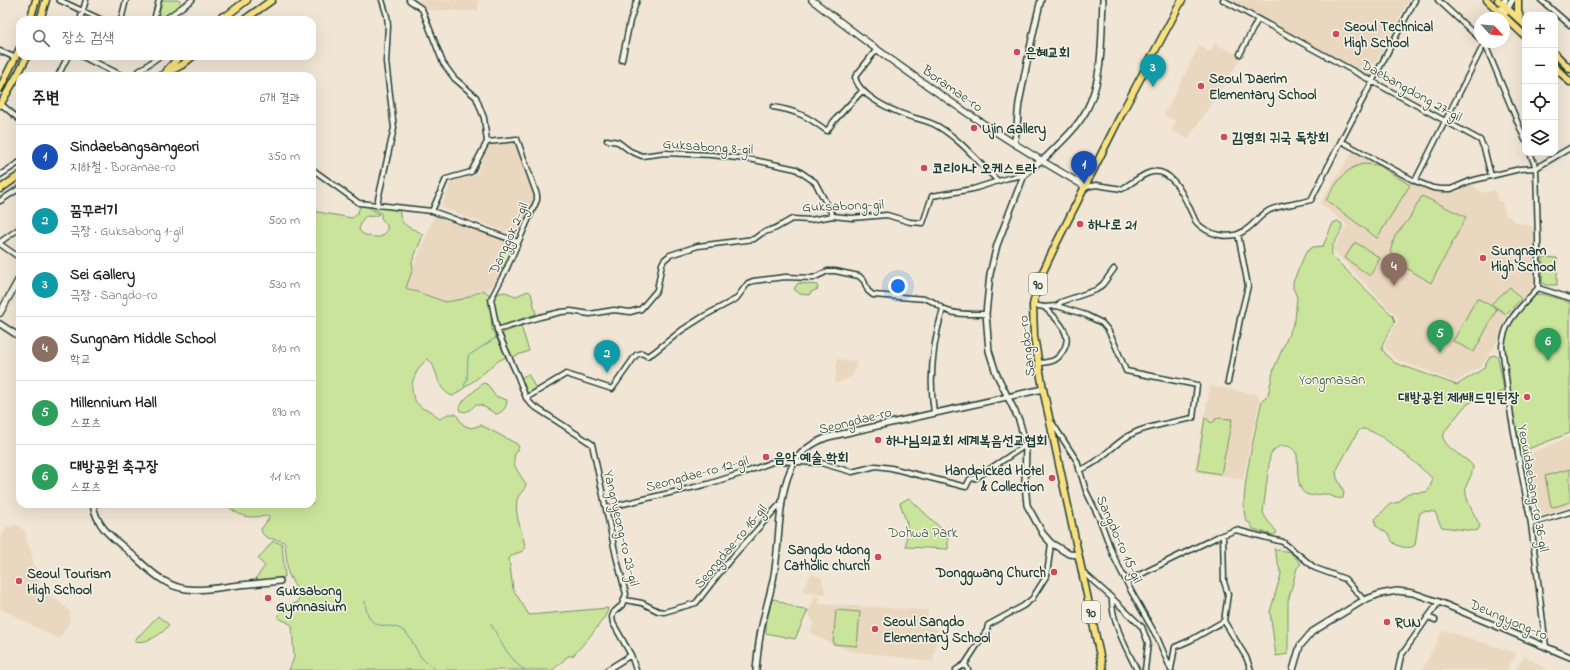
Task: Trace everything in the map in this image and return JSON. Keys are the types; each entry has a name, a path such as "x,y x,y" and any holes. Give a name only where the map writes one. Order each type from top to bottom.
{"main road":[{"path":"31,16 36,0"},
{"path":"41,16 46,0"},
{"path":"250,16 272,0"},
{"name":"Boramae-ro","path":"812,0 877,49 963,110 1040,161 1086,187"},
{"name":"Sangdo-ro","path":"1103,670 1043,389 1034,336 1033,306 1039,280 1125,107 1182,0"},
{"path":"1487,0 1497,12"},
{"path":"1498,0 1505,5 1522,23"},
{"path":"1505,5 1512,0"},
{"path":"1518,0 1518,12 1522,22"},
{"path":"228,16 245,1"},
{"path":"1510,24 1522,34"},
{"path":"1558,57 1570,69"},
{"path":"0,88 16,58"},
{"path":"19,72 24,60"},
{"path":"164,72 176,60"},
{"path":"166,72 188,60"},
{"path":"1558,69 1570,82"},
{"path":"0,105 16,77"},
{"path":"0,189 16,178"},
{"path":"0,313 16,284"}],"street":[{"path":"59,0 94,16"},
{"path":"81,16 86,0"},
{"path":"122,16 126,0"},
{"path":"155,16 159,0"},
{"path":"170,16 192,0"},
{"path":"377,204 394,128 386,62 388,26 387,16 382,0"},
{"path":"409,0 422,9 443,63 454,78 476,97 484,118 487,142 471,172 446,178 432,211"},
{"path":"622,60 630,21 637,0"},
{"path":"1014,144 1018,108 1029,47 1041,0"},
{"name":"Guksabong-gil","path":"497,330 561,312 590,314 614,310 630,312 641,309 657,290 662,264 666,257 695,246 754,239 762,233 776,228 792,219 810,220 833,216 852,218 887,215 910,222 923,223 932,196 973,189 1024,175 1046,157 1077,125 1086,111 1094,93 1099,71 1103,0"},
{"name":"Daebangdong 27-gil","path":"1224,0 1480,140 1484,148 1491,176"},
{"path":"1086,187 1096,185 1122,189 1146,173 1160,173 1170,177 1177,184 1196,222 1200,226 1211,232 1224,236 1238,234 1245,231 1269,210 1311,200 1415,0"},
{"path":"1438,0 1474,33"},
{"path":"1541,0 1570,25"},
{"path":"223,16 234,9"},
{"path":"1240,54 1258,19"},
{"path":"1415,181 1481,48"},
{"path":"1487,48 1522,133"},
{"path":"877,49 855,77 856,84 872,98 887,107 940,127 955,138 998,181"},
{"path":"0,51 16,58"},
{"path":"60,72 66,60"},
{"path":"90,60 114,72"},
{"path":"138,72 154,60"},
{"path":"773,107 792,110 815,122 827,131 834,120 863,90"},
{"path":"0,105 16,117"},
{"name":"Danggok 2-gil","path":"487,142 517,139 537,200 506,270 491,299 497,330"},
{"name":"Guksabong 8-gil","path":"608,140 618,142 630,151 642,156 665,153 712,154 754,160 796,169 815,182 833,216"},
{"path":"1341,141 1415,181 1433,188 1451,189 1470,181 1520,169 1536,168 1570,148"},
{"path":"1531,156 1536,168 1538,288 1570,298"},
{"path":"0,175 16,165"},
{"path":"316,173 359,203 432,211 518,242"},
{"path":"1024,175 997,246 990,274 986,314 989,352 996,373 1009,396 1019,420 1026,445 1025,484 1027,505 1043,534 1051,543 1069,554 1079,555"},
{"path":"0,201 16,191"},
{"path":"16,231 0,243 16,255"},
{"path":"1228,382 1248,286 1238,234"},
{"path":"1057,306 1061,302 1096,290 1103,284 1114,269"},
{"path":"497,330 526,398 566,374 612,389 636,355 642,353 647,356 653,353 688,326 736,299 750,282 785,277 813,278 828,271 835,271 859,276 864,281 868,291 873,295 926,299 951,312 986,314"},
{"name":"Yeouidaebang-ro 36-gil","path":"1538,288 1507,324 1503,335 1502,346 1510,416 1531,524 1546,647"},
{"path":"1033,306 1057,306 1102,323 1108,330 1126,371 1197,385 1193,418 1135,432 1113,447 1095,464 1079,470"},
{"path":"1039,363 1057,359 1066,345 1066,334 1055,317 1044,307"},
{"path":"934,413 931,396 932,381 936,339 943,309"},
{"path":"0,324 16,334"},
{"name":"Seongdae-ro","path":"756,670 760,635 774,579 782,505 788,475 794,462 801,454 814,443 828,437 1043,389"},
{"name":"Yangnyeong-ro 23-gil","path":"526,398 532,405 592,444 626,594 625,600 614,612 612,617 613,623 631,655 636,670"},
{"name":"Sangdo-ro 15-gil","path":"1049,418 1077,461 1086,492 1100,520 1113,555 1157,638 1171,670"},
{"name":"Seongdae-ro 12-gil","path":"606,508 708,484 775,461 821,463 852,472 876,466 890,468 966,487 970,480 974,479 1026,445"},
{"name":"Seongdae-ro 16-gil","path":"625,600 642,603 658,611 664,612 696,603 729,560 779,505 782,505"},
{"path":"94,508 95,514 103,528 161,579 173,585 187,589 210,590 232,586 280,582"},
{"path":"1531,524 1570,512"},
{"path":"1127,581 1236,530 1283,542 1315,568 1345,579 1364,600"},
{"path":"1223,535 1224,582 1228,594 1224,621 1246,657 1251,670"},
{"path":"956,670 965,664 987,630 988,625 1023,606 1032,599 1047,574 1051,543"},
{"path":"1083,572 1142,627 1148,643 1145,670"},
{"name":"Deungyong-ro","path":"1293,670 1300,646 1312,632 1364,600 1380,594 1397,591 1421,595 1570,657"},
{"path":"1112,598 1115,615 1123,642 1137,670"},
{"path":"1398,670 1401,656 1439,602"},
{"path":"1138,622 1145,617"},
{"path":"1428,617 1435,620"},
{"path":"1171,670 1175,647 1191,640 1224,621"},
{"path":"607,670 631,655"},
{"path":"965,664 968,670"}],"shaded area":[{"path":"417,0 479,0 478,11 426,10"},
{"name":"Seoul Technical High School","path":"1224,0 1409,0 1369,75"},
{"name":"Seoul Daerim Elementary School","path":"1214,43 1242,57 1188,139 1171,130 1176,121 1164,115 1199,46 1210,52"},
{"path":"515,142 535,196 535,201 519,237 441,207 451,182 476,175 488,148 499,143"},
{"path":"1353,151 1412,182 1438,192 1459,192 1463,186 1471,184 1483,193 1495,190 1497,200 1502,202 1505,214 1517,222 1534,227 1534,281 1531,290 1506,317 1498,340 1482,366 1455,382 1395,359 1384,347 1399,319 1333,250 1347,225 1320,203"},
{"path":"434,216 516,244 505,271 487,290 481,289 463,299 446,302 405,288"},
{"path":"837,359 857,361 853,376 835,384"},
{"path":"1210,386 1256,394 1260,397 1243,480 1194,472"},
{"path":"1570,437 1570,506 1543,515 1536,511 1528,454"},
{"name":"Seoul Tourism High School","path":"16,524 25,531 26,541 31,551 40,586 70,611 70,621 60,638 54,637 0,608 0,541 7,525 11,527"},
{"path":"811,574 822,578 826,594 806,593 802,590"},
{"name":"Seoul Sangdo Elementary School","path":"814,596 819,597 819,604 928,610 927,626 938,630 933,662 851,651 832,644 810,633 814,623 808,613 811,605 813,604"},
{"path":"1443,630 1517,653 1506,670 1422,670"},
{"path":"1525,656 1548,670 1515,670"}],"green space":[{"path":"159,0 179,0 183,6 169,16 155,16"},
{"path":"1363,164 1378,165 1410,185 1377,238 1326,200 1337,183 1346,173 1356,166"},
{"path":"1422,196 1466,217 1431,283 1405,267 1390,252 1395,236 1409,219"},
{"path":"361,205 367,206 379,214 365,217 361,223 359,230 363,234 372,237 381,237 387,231 387,225 381,218 381,213 373,208 373,206 399,210 403,223 423,235 412,262 413,268 406,288 446,302 463,299 483,290 489,294 492,329 506,357 498,361 453,396 443,389 431,362 427,359 418,370 412,383 413,396 422,408 431,411 440,419 448,414 456,414 463,425 471,428 481,425 517,444 519,447 514,457 514,462 526,484 517,500 516,506 525,547 523,551 512,555 509,559 513,589 529,615 608,608 607,613 599,625 573,656 568,656 553,670 289,670 294,658 292,625 277,617 288,605 297,603 300,596 288,573 285,543 267,538 262,533 261,529 269,517 249,517 230,508 316,508 316,212 352,218 357,214"},
{"name":"Yongmasan","path":"1338,221 1342,224 1342,229 1333,244 1333,257 1393,316 1395,322 1383,343 1382,349 1395,363 1457,385 1483,369 1490,357 1494,355 1498,357 1504,390 1489,398 1477,398 1464,407 1445,431 1443,438 1449,447 1473,466 1466,487 1466,496 1480,526 1478,530 1474,531 1442,527 1435,512 1424,511 1420,513 1415,545 1407,548 1394,543 1389,535 1376,526 1375,519 1390,504 1399,502 1406,494 1428,491 1432,478 1387,440 1368,430 1361,429 1357,433 1336,471 1337,478 1344,492 1343,498 1325,494 1311,495 1303,492 1299,482 1297,455 1295,451 1288,446 1279,447 1272,452 1270,456 1263,512 1265,518 1277,533 1273,535 1253,529 1250,523 1246,521 1244,497 1246,481 1261,404 1262,400 1268,395 1274,368 1295,320 1297,297 1293,288 1293,282 1306,252 1313,247 1323,246 1333,223"},
{"path":"1355,242 1380,258 1370,276 1345,258"},
{"path":"504,248 512,252 504,270 496,267"},
{"path":"1543,257 1557,258 1557,285 1545,285 1542,282"},
{"path":"798,283 817,285 818,289 811,292 809,295 800,294 794,289"},
{"path":"1510,287 1521,299 1506,314 1491,304"},
{"path":"528,291 531,293 536,314 498,327 493,300 499,293 505,292 516,296"},
{"path":"1541,294 1570,303 1570,433 1528,449 1520,450 1507,385 1505,349 1507,334 1511,323 1536,295"},
{"path":"1477,298 1497,309 1474,352 1453,341"},
{"path":"521,326 529,351 512,357 502,333"},
{"path":"528,374 536,389 528,395 521,378"},
{"path":"483,383 487,384 495,396 507,400 504,409 496,414 481,405 475,405 470,410 463,412 460,411 459,408 464,400"},
{"path":"1205,417 1211,423 1215,421 1216,418 1232,419 1221,474 1197,470"},
{"path":"1570,469 1570,502 1554,507 1551,506 1545,476"},
{"name":"Dohwa Park","path":"909,498 948,535 948,549 906,547 907,524 900,503"},
{"path":"273,541 282,544 285,577 258,581 256,578 265,566 258,559"},
{"path":"1274,549 1290,552 1301,564 1297,568 1288,601 1288,654 1276,656 1270,612 1281,574"},
{"path":"775,599 798,609 808,610 795,639 766,633 766,622 772,600"},
{"path":"836,610 860,612 857,646 833,644"},
{"path":"158,616 169,625 166,629 149,640 139,642 134,641"}],"waterway":[{"path":"464,386 467,380 468,356 497,337"},
{"path":"365,601 367,613 371,620 376,624 401,629 409,636 422,658 436,670"},
{"path":"491,624 504,648 518,665 525,670"}],"place":[{"name":"Seoul Technical High School","path":"1336,34"},
{"name":"은혜교회","path":"1017,52"},
{"name":"Seoul Daerim Elementary School","path":"1201,86"},
{"name":"Sei Gallery","path":"1153,87"},
{"name":"Ujin Gallery","path":"974,128"},
{"name":"김영희 귀국 독창회","path":"1224,137"},
{"name":"코리아나 오케스트라","path":"924,168"},
{"name":"Sindaebangsamgeori","path":"1084,184"},
{"name":"하나로 21","path":"1080,224"},
{"name":"Sungnam High School","path":"1483,258"},
{"name":"Sungnam Middle School","path":"1394,286"},
{"name":"Millennium Hall","path":"1440,353"},
{"name":"대방공원 축구장","path":"1548,361"},
{"name":"꿈꾸러기","path":"607,373"},
{"name":"대방공원 제1배드민턴장","path":"1527,397"},
{"name":"하나님의교회 세계복음선교협회","path":"878,440"},
{"name":"음악 예술 학회","path":"766,457"},
{"name":"Handpicked Hotel & Collection","path":"1052,478"},
{"name":"Sangdo 4dong Catholic church","path":"878,557"},
{"name":"Donggwang Church","path":"1054,572"},
{"name":"Seoul Tourism High School","path":"19,581"},
{"name":"Guksabong Gymnasium","path":"268,598"},
{"name":"RUN","path":"1387,622"},
{"name":"Seoul Sangdo Elementary School","path":"875,629"}]}
